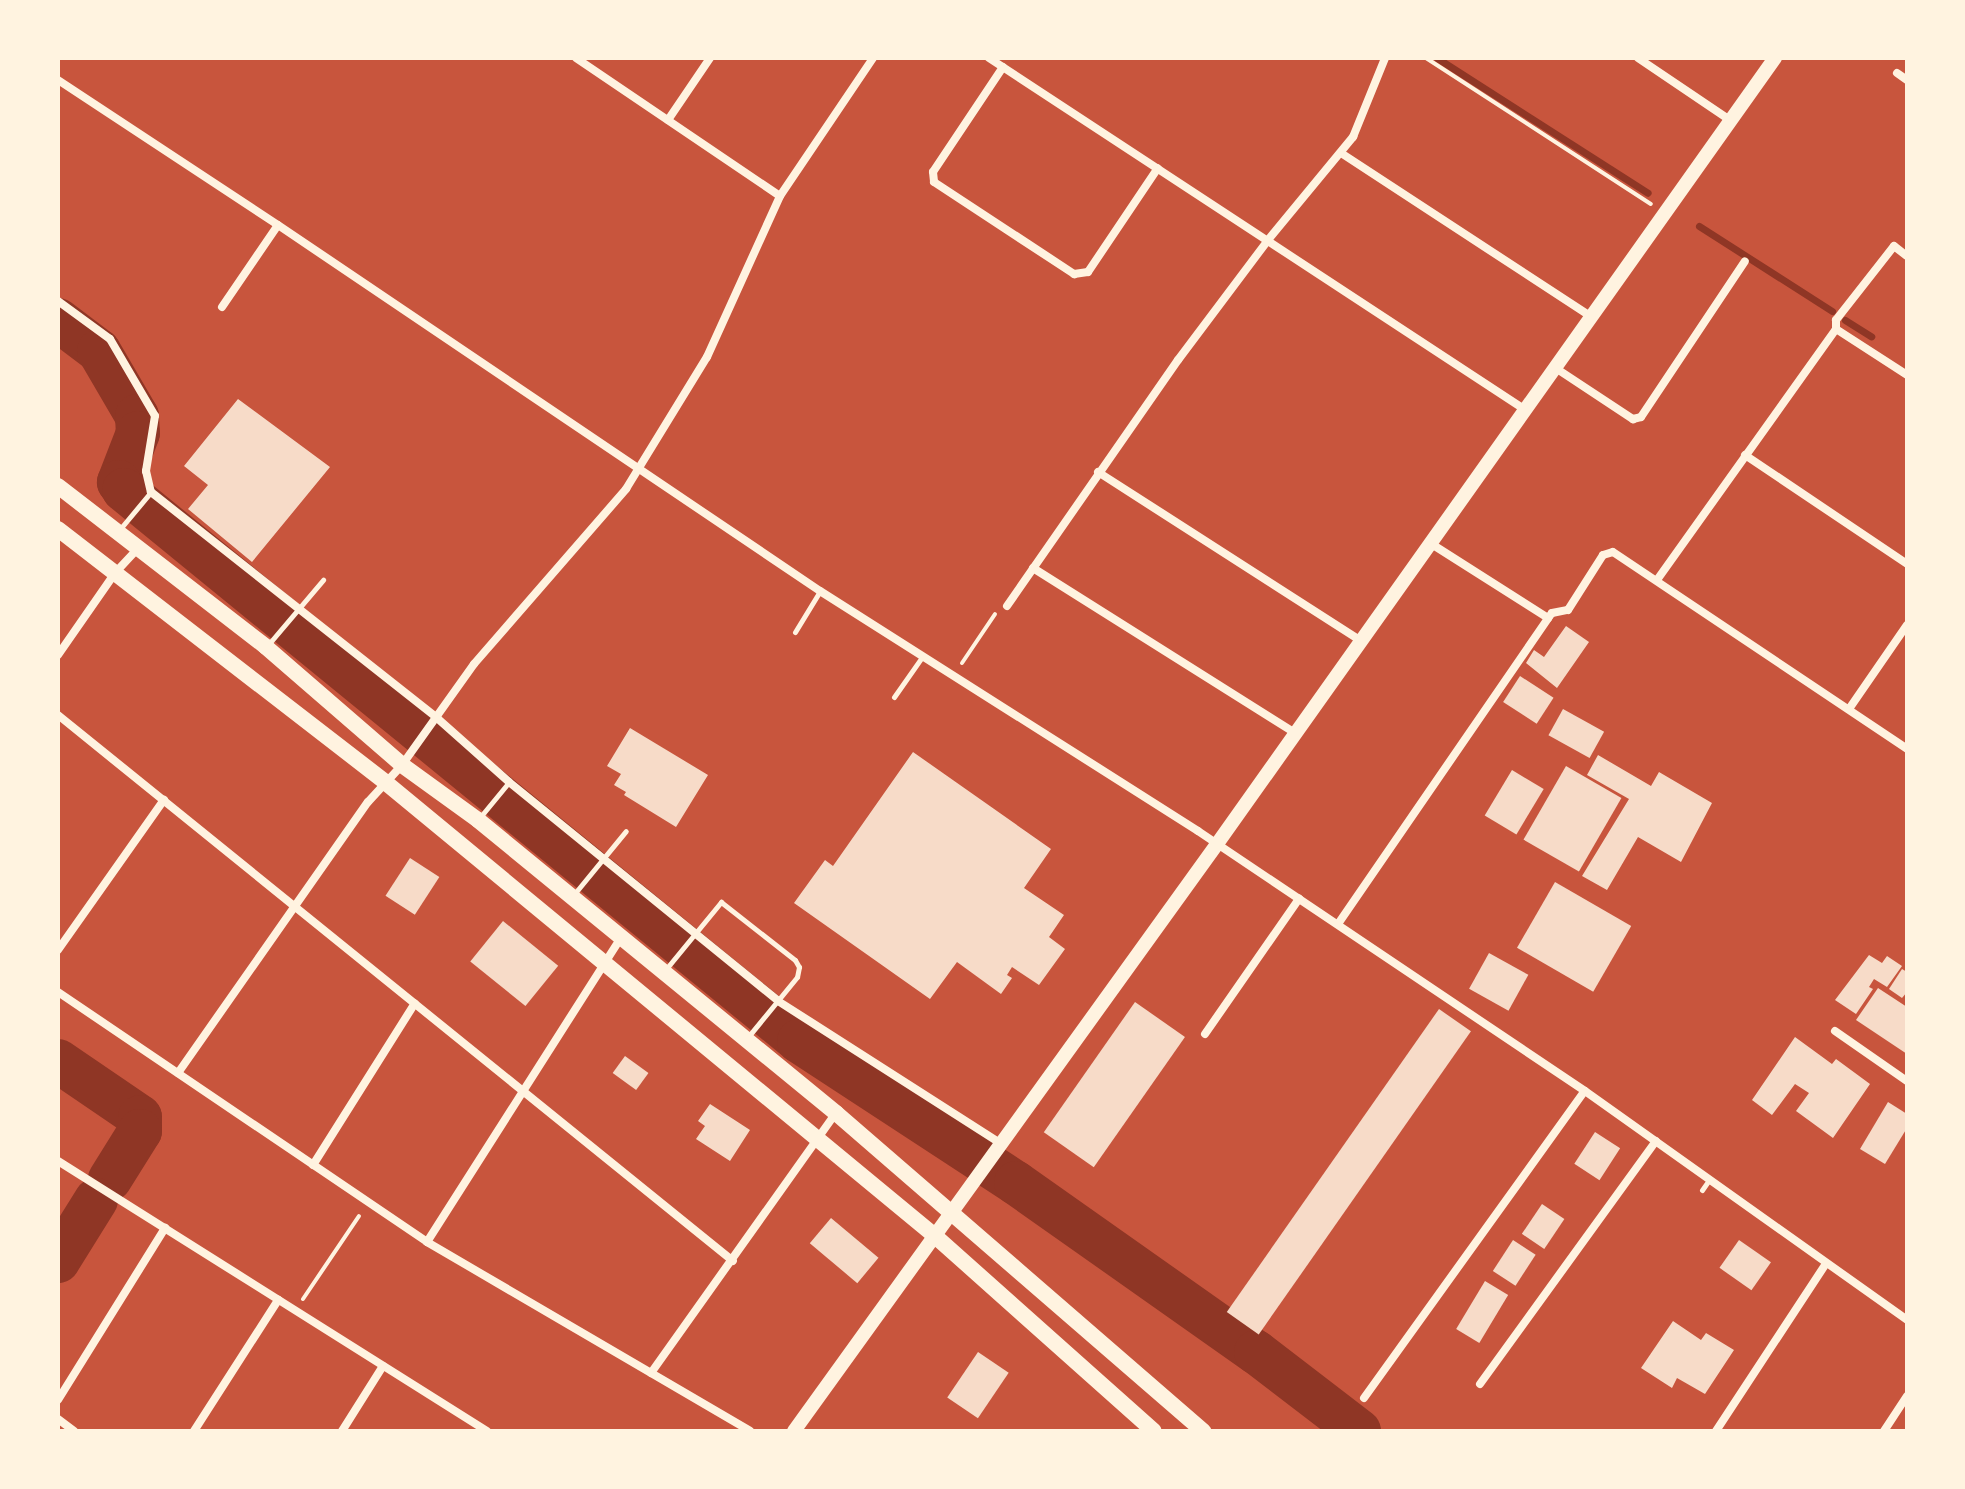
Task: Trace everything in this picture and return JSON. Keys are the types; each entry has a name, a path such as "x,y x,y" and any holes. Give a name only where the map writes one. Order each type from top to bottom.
{"main road":[{"path":"58,486 266,647 402,765 478,820 836,1113 1203,1431"},
{"path":"58,529 385,782 604,966 935,1236 1154,1431"}],"street":[{"path":"576,58 780,196"},
{"path":"668,120 710,58"},
{"path":"178,1073 295,905 385,782 417,745 474,664 639,470 707,357 780,196 873,58"},
{"path":"989,58 1524,409"},
{"path":"1007,606 1098,472 1268,240 1353,137 1385,58"},
{"path":"1638,58 1730,120"},
{"path":"794,1431 999,1150 1775,58"},
{"path":"1003,67 933,172 934,182 1074,274 1088,272 1158,168"},
{"path":"1897,73 1907,80"},
{"path":"58,80 820,591 1338,924 1585,1091 1825,1265 1907,1320"},
{"path":"1341,153 1590,316"},
{"path":"222,307 278,225"},
{"path":"1657,580 1836,329 1836,320 1894,246 1907,256"},
{"path":"1554,367 1633,419 1641,417 1745,261"},
{"path":"58,301 110,339 155,416 146,471 151,492 295,613 437,718 507,785 774,1005 999,1150"},
{"path":"1836,329 1907,375"},
{"path":"1745,455 1907,564"},
{"path":"1098,472 1361,641"},
{"path":"1430,543 1548,618"},
{"path":"58,655 115,573 139,548"},
{"path":"1338,924 1548,618 1552,613 1568,610 1603,555 1613,552 1657,580 1907,749"},
{"path":"1033,568 1295,733"},
{"path":"1849,709 1907,625"},
{"path":"58,715 733,1261"},
{"path":"58,950 164,800"},
{"path":"1205,1034 1299,899"},
{"path":"427,1242 621,937"},
{"path":"58,992 427,1242 750,1431"},
{"path":"313,1165 415,1003"},
{"path":"1835,1031 1907,1081"},
{"path":"1364,1398 1585,1091"},
{"path":"651,1373 836,1113"},
{"path":"1480,1384 1656,1141"},
{"path":"58,1161 487,1431"},
{"path":"58,1400 165,1228"},
{"path":"1716,1431 1782,1322 1825,1265"},
{"path":"194,1431 278,1300"},
{"path":"342,1431 383,1366"},
{"path":"1884,1431 1907,1396"},
{"path":"58,1419 74,1431"}],"lane":[{"path":"118,531 151,492"},
{"path":"266,647 323,580"},
{"path":"795,632 820,591"},
{"path":"894,697 923,656"},
{"path":"478,820 507,785"},
{"path":"572,897 626,831"},
{"path":"663,973 721,902 746,919 799,967 797,977 745,1040"},
{"path":"1702,1190 1709,1180"}],"path":[{"path":"1426,58 1653,205"},
{"path":"954,675 998,612 1007,606"},
{"path":"295,1310 367,1203"}],"building":[{"path":"238,399 330,467 252,562 188,509 208,485 184,466"},
{"path":"1566,626 1589,642 1557,688 1526,663 1534,650 1544,657"},
{"path":"1520,676 1554,698 1537,724 1503,702"},
{"path":"1563,709 1604,732 1590,758 1548,735"},
{"path":"630,728 708,775 676,827 624,795 626,792 614,785 621,774 607,766"},
{"path":"913,752 1051,849 1024,888 1064,915 1049,937 1065,949 1039,985 1012,967 1007,975 1012,978 1001,994 957,962 930,999 794,903 825,860 833,866"},
{"path":"1598,755 1651,786 1659,772 1712,803 1681,862 1638,837 1607,890 1582,876 1629,799 1587,775"},
{"path":"1566,766 1621,798 1579,872 1524,840"},
{"path":"1512,770 1544,789 1516,834 1485,815"},
{"path":"410,858 439,877 415,915 385,896"},
{"path":"1555,882 1631,926 1593,992 1517,948"},
{"path":"503,921 558,966 525,1006 470,961"},
{"path":"1489,953 1528,975 1508,1011 1469,989"},
{"path":"1869,955 1882,963 1887,956 1902,966 1887,987 1874,979 1869,987 1873,989 1856,1014 1835,1000"},
{"path":"1902,969 1907,972 1907,992 1902,998 1889,989"},
{"path":"1878,988 1907,1007 1907,1054 1856,1020"},
{"path":"1135,1002 1185,1037 1094,1167 1044,1132"},
{"path":"1439,1009 1471,1031 1259,1334 1227,1312"},
{"path":"1795,1037 1832,1064 1836,1059 1870,1084 1833,1138 1796,1111 1809,1093 1795,1084 1772,1115 1752,1100"},
{"path":"625,1056 648,1073 636,1090 613,1073"},
{"path":"1888,1102 1907,1114 1907,1128 1885,1164 1860,1149"},
{"path":"710,1104 750,1130 730,1161 696,1139 705,1126 698,1121"},
{"path":"1595,1132 1620,1148 1599,1180 1574,1164"},
{"path":"1542,1204 1564,1219 1544,1249 1522,1234"},
{"path":"831,1218 878,1258 857,1283 810,1243"},
{"path":"1513,1240 1536,1255 1515,1286 1493,1271"},
{"path":"1739,1240 1771,1262 1751,1290 1719,1268"},
{"path":"1485,1281 1508,1295 1479,1343 1456,1329"},
{"path":"1673,1321 1701,1340 1706,1333 1734,1350 1705,1394 1677,1378 1672,1388 1641,1368"},
{"path":"978,1352 1009,1373 978,1418 947,1398"}],"waterway":[{"path":"1437,58 1648,193"},
{"path":"1699,226 1832,311"},
{"path":"58,320 99,351 137,416 138,433 119,482 124,490 799,1041 1016,1183 1256,1352 1359,1431"},
{"path":"1845,320 1871,336"},
{"path":"58,1061 140,1117 140,1131 110,1179"},
{"path":"58,1261 96,1200"}]}
